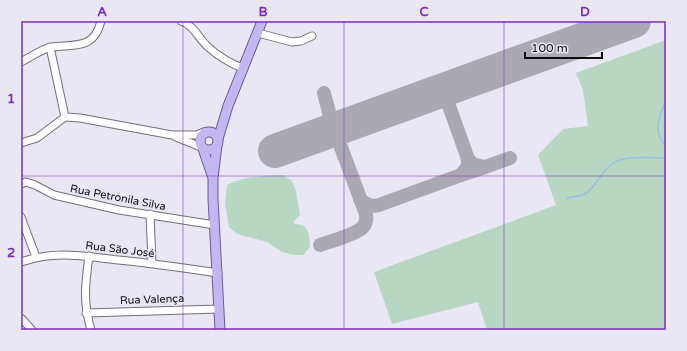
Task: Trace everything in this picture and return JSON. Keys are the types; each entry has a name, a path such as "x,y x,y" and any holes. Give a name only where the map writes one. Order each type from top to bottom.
{"main road":[{"path":"220,330 213,178 218,142 228,106 262,21"},
{"path":"213,178 199,140 201,135 216,126 228,106"},
{"path":"206,132 215,134 218,142"},
{"path":"202,148 211,150 218,142"}],"street":[{"path":"21,62 50,47 79,45 88,42 94,37 101,21"},
{"path":"181,21 188,23 208,47 230,63 242,68"},
{"path":"258,33 292,42 301,41 312,36"},
{"path":"50,47 65,117"},
{"path":"21,143 37,138 65,117 172,136 202,148"},
{"path":"172,136 197,135 206,132"},
{"name":"Rua Petronila Silva","path":"21,184 26,182 54,195 119,210 215,225"},
{"path":"150,214 152,263"},
{"path":"21,217 36,257"},
{"name":"Rua São José","path":"21,262 36,257 53,254 78,255 152,263 218,273"},
{"path":"89,256 85,282 86,313 91,330"},
{"name":"Rua Valença","path":"86,313 219,309"},
{"path":"21,318 32,330"}],"green space":[{"path":"666,40 666,330 487,330 478,302 392,324 374,272 556,205 538,155 563,129 588,126 583,90 576,73"},
{"path":"282,175 292,181 296,191 300,215 293,222 304,226 309,234 310,247 303,255 294,255 282,252 267,242 237,234 229,227 225,204 227,185 247,178"}],"waterway":[{"path":"666,102 659,118 658,126 660,138 666,146"},
{"path":"567,198 585,194 608,167 617,161 630,158 663,158 666,156"}],"taxiway":[{"path":"429,95 439,96 448,103 450,92 457,85"},
{"path":"321,134 326,130 330,120 324,93"},
{"path":"448,103 468,159 468,166 461,175 485,167 474,165 468,159"},
{"path":"333,135 339,142 340,132 348,124"},
{"path":"320,245 354,233 363,226 366,220 366,214 339,142"},
{"path":"485,167 510,158"},
{"path":"360,199 369,205 379,205 461,175"}],"runway":[{"path":"275,151 634,21"}]}
